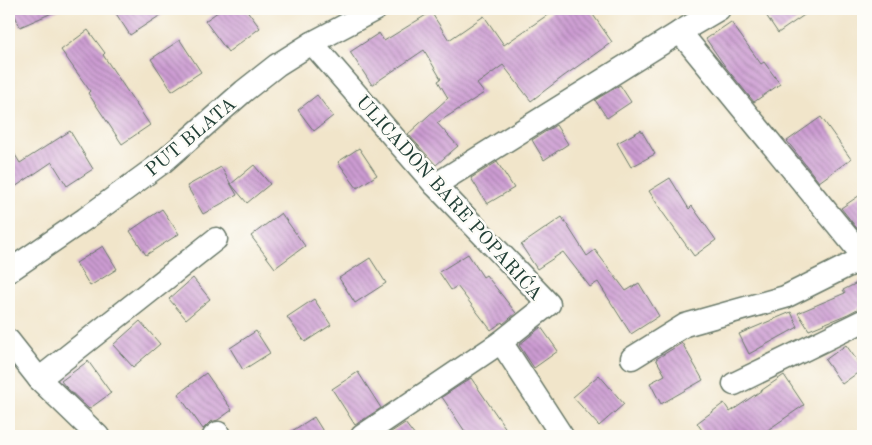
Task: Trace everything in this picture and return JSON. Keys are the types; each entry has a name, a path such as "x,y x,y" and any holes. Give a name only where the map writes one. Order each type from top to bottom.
{"street":[{"name":"PUT BLATA","path":"9,271 163,162 244,91 277,66 312,43 376,9"},
{"path":"435,185 719,9"},
{"path":"632,358 685,324 786,297 863,257 680,32"},
{"name":"ULICADON BARE POPARIĆA","path":"312,43 435,185 549,304 501,342"},
{"path":"39,379 216,238"},
{"path":"734,384 863,321"},
{"path":"9,341 39,379 98,436"},
{"path":"362,436 501,342 562,436"}],"building":[{"path":"12,9 61,9 20,27"},
{"path":"113,9 170,9 130,35"},
{"path":"222,9 246,9 260,28 228,52 205,21"},
{"path":"556,9 589,9 612,42 531,101 503,65 477,84 484,93 437,123 458,146 436,165 408,134 448,98 438,81 441,79 424,50 372,85 350,52 379,33 384,41 431,12 449,40 484,16 504,45"},
{"path":"762,9 813,9 778,33"},
{"path":"731,22 761,64 764,62 780,84 754,102 706,39"},
{"path":"88,30 105,53 103,55 150,125 122,144 88,93 90,91 61,50"},
{"path":"180,40 201,72 172,91 151,59"},
{"path":"620,85 631,102 607,118 595,100"},
{"path":"317,95 333,116 314,131 298,110"},
{"path":"821,117 851,159 819,182 787,141"},
{"path":"556,125 568,144 544,160 532,140"},
{"path":"641,130 655,154 631,167 617,143"},
{"path":"70,131 93,169 67,186 52,162 9,191 9,145 20,163"},
{"path":"359,148 377,175 357,188 338,162"},
{"path":"497,162 514,188 487,204 471,178"},
{"path":"254,165 270,184 247,203 231,184"},
{"path":"221,167 237,195 203,214 187,186"},
{"path":"670,178 689,209 692,206 716,240 694,256 649,191"},
{"path":"863,193 863,236 841,208"},
{"path":"162,209 179,234 146,255 130,231"},
{"path":"281,213 305,246 275,268 251,236"},
{"path":"562,217 587,256 595,250 626,291 639,283 659,316 631,334 598,282 590,287 563,252 537,269 521,245"},
{"path":"103,246 117,269 90,286 76,263"},
{"path":"468,254 483,277 486,275 516,313 503,324 502,322 491,330 457,286 451,290 439,272"},
{"path":"370,258 386,283 355,303 339,278"},
{"path":"193,278 210,299 186,319 169,299"},
{"path":"863,280 863,306 809,330 798,313 845,293 843,290"},
{"path":"314,299 331,325 305,342 287,317"},
{"path":"791,312 798,327 749,354 739,334"},
{"path":"140,321 160,344 133,367 113,345"},
{"path":"541,327 558,351 534,368 519,345"},
{"path":"256,331 270,353 243,370 230,348"},
{"path":"682,343 703,380 661,404 650,383 665,375 656,359"},
{"path":"846,345 863,369 842,384 825,360"},
{"path":"88,361 111,393 89,409 61,381"},
{"path":"358,372 381,408 355,425 332,389"},
{"path":"206,373 232,410 218,420 210,422 203,429 178,394"},
{"path":"599,375 624,404 599,426 573,397"},
{"path":"784,375 804,405 759,436 706,436 697,423 724,403 730,412"},
{"path":"471,378 511,436 468,436 442,397"},
{"path":"314,417 326,436 284,436"},
{"path":"405,423 415,436 385,436"}]}
